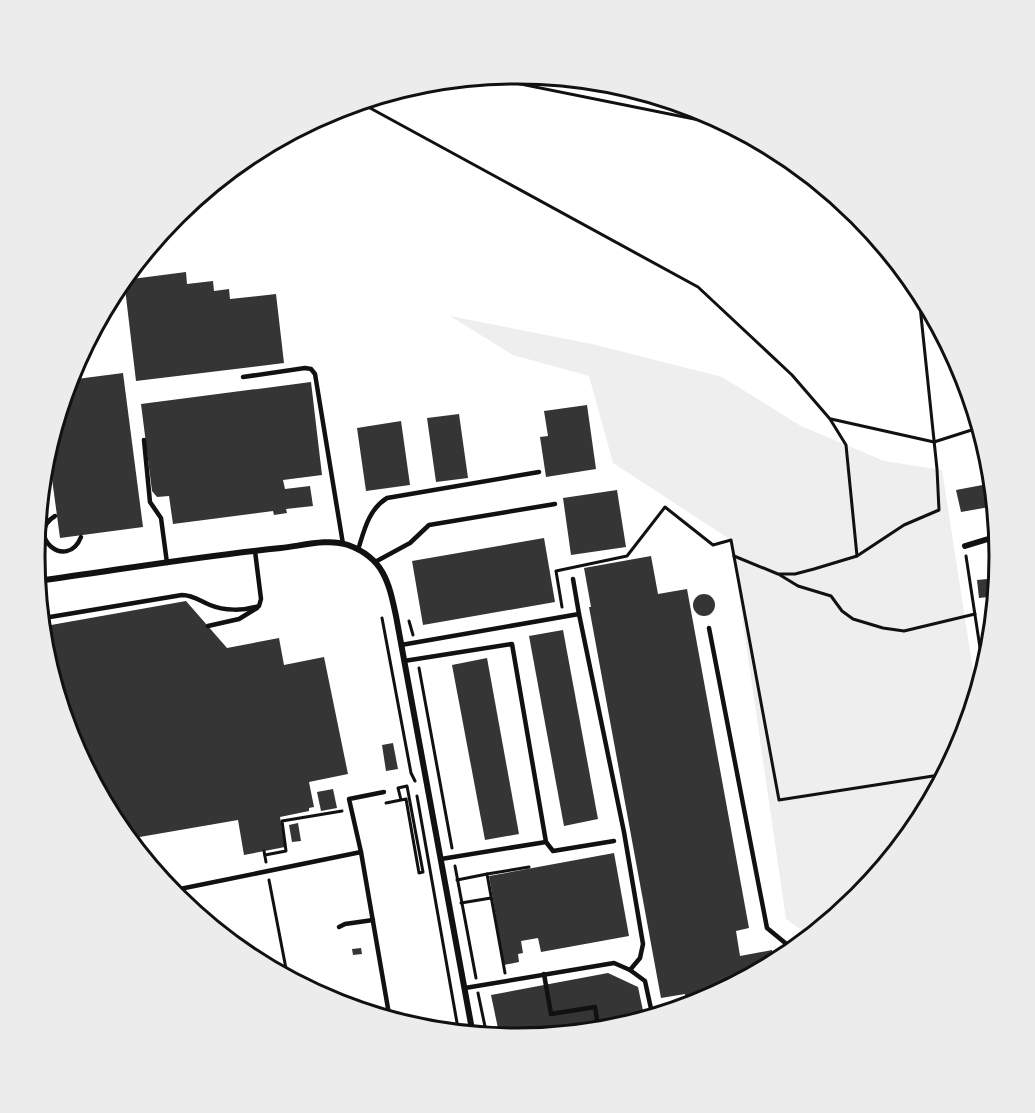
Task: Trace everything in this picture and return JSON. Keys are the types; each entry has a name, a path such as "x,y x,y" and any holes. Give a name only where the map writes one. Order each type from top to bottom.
{"street":[{"path":"965,546 989,539"},
{"path":"46,579 255,550 331,543 343,544 358,550 382,569 391,591 472,1027"}],"lane":[{"path":"243,377 305,368 311,369 315,374 343,544"},
{"path":"144,440 150,502 161,518 167,563"},
{"path":"358,550 373,510 387,498 539,472"},
{"path":"375,562 410,543 429,525 555,504"},
{"path":"46,527 55,516"},
{"path":"46,538 50,546 58,551 68,551 78,544 81,537"},
{"path":"208,626 239,619 259,606 261,590 255,550"},
{"path":"573,579 624,832 643,944 640,958 630,970"},
{"path":"50,617 182,595 191,596 221,609 246,609 259,606"},
{"path":"401,645 579,614"},
{"path":"709,628 767,928 787,944"},
{"path":"404,661 512,644 546,842 553,851 614,840"},
{"path":"384,792 349,799 361,852 388,1011"},
{"path":"441,859 546,842"},
{"path":"181,889 361,852"},
{"path":"339,927 373,920"},
{"path":"465,988 614,963 630,970 645,981 651,1010"},
{"path":"544,974 551,1014 594,1007 597,1022"}],"path":[{"path":"521,84 697,119"},
{"path":"370,108 698,286 792,375 830,419 846,445 857,556"},
{"path":"778,574 795,574 814,570 857,556 904,525 939,510 920,310"},
{"path":"830,419 934,442 973,430"},
{"path":"563,610 556,571 627,556 665,507 713,545 731,540 779,800 936,776"},
{"path":"965,546 981,651"},
{"path":"734,556 778,574 798,586 831,596 842,611 853,619 883,628 904,631 975,614"},
{"path":"407,614 414,643"},
{"path":"382,618 411,773 415,779 457,1025"},
{"path":"418,660 485,1028"},
{"path":"386,803 401,800 406,799 419,873 423,872 407,786 398,788 401,800"},
{"path":"286,969 265,853 286,851 282,821 351,809"},
{"path":"457,880 529,867"},
{"path":"487,874 506,980"},
{"path":"461,903 491,898"}],"shaded area":[{"path":"450,316 592,344 722,377 801,426 884,461 942,470 974,679 954,737 927,793 910,819 873,868 852,891 804,932 786,919 731,540 613,463 589,376 513,355"}],"building":[{"path":"186,272 187,284 213,281 214,291 229,289 230,299 276,294 284,363 136,381 126,293 136,278"},
{"path":"123,373 143,527 60,538 52,477 61,434 80,379"},
{"path":"311,382 322,475 283,480 285,489 310,486 313,506 286,509 287,513 274,515 273,511 173,524 169,496 157,497 152,491 141,404"},
{"path":"587,405 596,469 546,477 540,437 548,436 544,411"},
{"path":"459,414 468,478 436,482 427,418"},
{"path":"401,421 410,485 366,491 357,428"},
{"path":"984,485 987,507 961,512 956,490"},
{"path":"617,490 626,547 571,555 563,498"},
{"path":"544,538 555,602 423,625 412,561"},
{"path":"651,556 658,594 687,589 749,928 736,931 740,956 772,950 773,954 754,966 686,998 685,994 661,998 589,607 591,607 584,568"},
{"path":"989,579 988,597 979,598 977,580"},
{"path":"704,594 712,597 715,605 712,613 704,616 696,613 693,605 696,597"},
{"path":"186,601 227,648 279,638 284,665 324,657 348,774 309,782 314,807 309,808 309,811 280,817 285,847 244,855 238,820 138,837 108,793 81,737 61,679 48,612 51,625"},
{"path":"563,630 598,819 564,826 529,636"},
{"path":"487,658 519,834 485,840 452,665"},
{"path":"393,743 398,769 386,771 382,745"},
{"path":"333,789 337,808 321,811 317,792"},
{"path":"298,823 301,841 292,842 289,825"},
{"path":"614,853 629,936 541,952 538,938 521,941 523,953 518,954 519,962 504,965 489,876"},
{"path":"361,948 362,954 353,955 352,949"},
{"path":"608,973 638,987 643,1012 579,1025 498,1028 491,995"}]}
